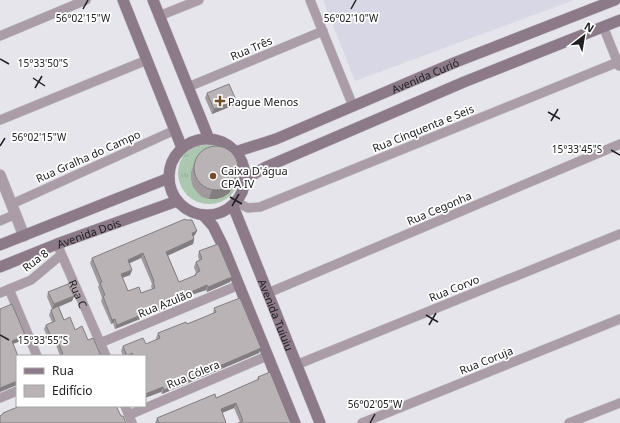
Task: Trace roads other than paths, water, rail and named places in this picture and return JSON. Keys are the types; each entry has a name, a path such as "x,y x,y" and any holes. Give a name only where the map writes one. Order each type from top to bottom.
{"main road":[{"path":"123,0 182,148"},
{"path":"153,0 209,139"},
{"name":"Avenida Curió","path":"236,152 276,139 456,62 615,0"},
{"name":"Avenida Curió","path":"246,179 266,167 464,82 620,20"},
{"path":"209,139 228,145 236,152 245,169 246,179 243,192 234,204 224,212 203,215 189,210 177,201 171,190 169,178 172,162 182,148 199,140 209,139"},
{"name":"Avenida Dois","path":"0,245 169,178"},
{"name":"Avenida Dois","path":"0,267 57,244 177,201"},
{"name":"Avenida Tuiuiu","path":"234,204 268,294 320,423"},
{"path":"203,215 213,226 239,285 295,423"}],"street":[{"path":"0,36 86,0"},
{"path":"159,16 199,0"},
{"path":"310,0 353,106"},
{"path":"603,26 619,65"},
{"name":"Rua Três","path":"188,87 322,31"},
{"path":"0,120 147,60"},
{"name":"Rua Cinquenta e Seis","path":"234,204 248,208 260,207 619,65"},
{"name":"Rua Gralha do Campo","path":"0,221 14,209 175,130"},
{"name":"Rua Cegonha","path":"268,294 620,144"},
{"path":"0,175 24,236"},
{"name":"Rua Corvo","path":"296,365 620,234"},
{"name":"Rua C","path":"57,244 106,355"},
{"name":"Rua 8","path":"0,293 31,280 61,255"},
{"name":"Rua Azulão","path":"100,342 239,285"},
{"path":"9,289 36,355"},
{"name":"Rua Coruja","path":"362,423 620,319"},
{"name":"Rua Cólera","path":"129,415 268,356"},
{"path":"0,398 16,392"},
{"path":"569,423 620,403"}],"place":[{"name":"Pague Menos","path":"220,101"},
{"name":"Caixa D'água CPA IV","path":"213,176"}]}
